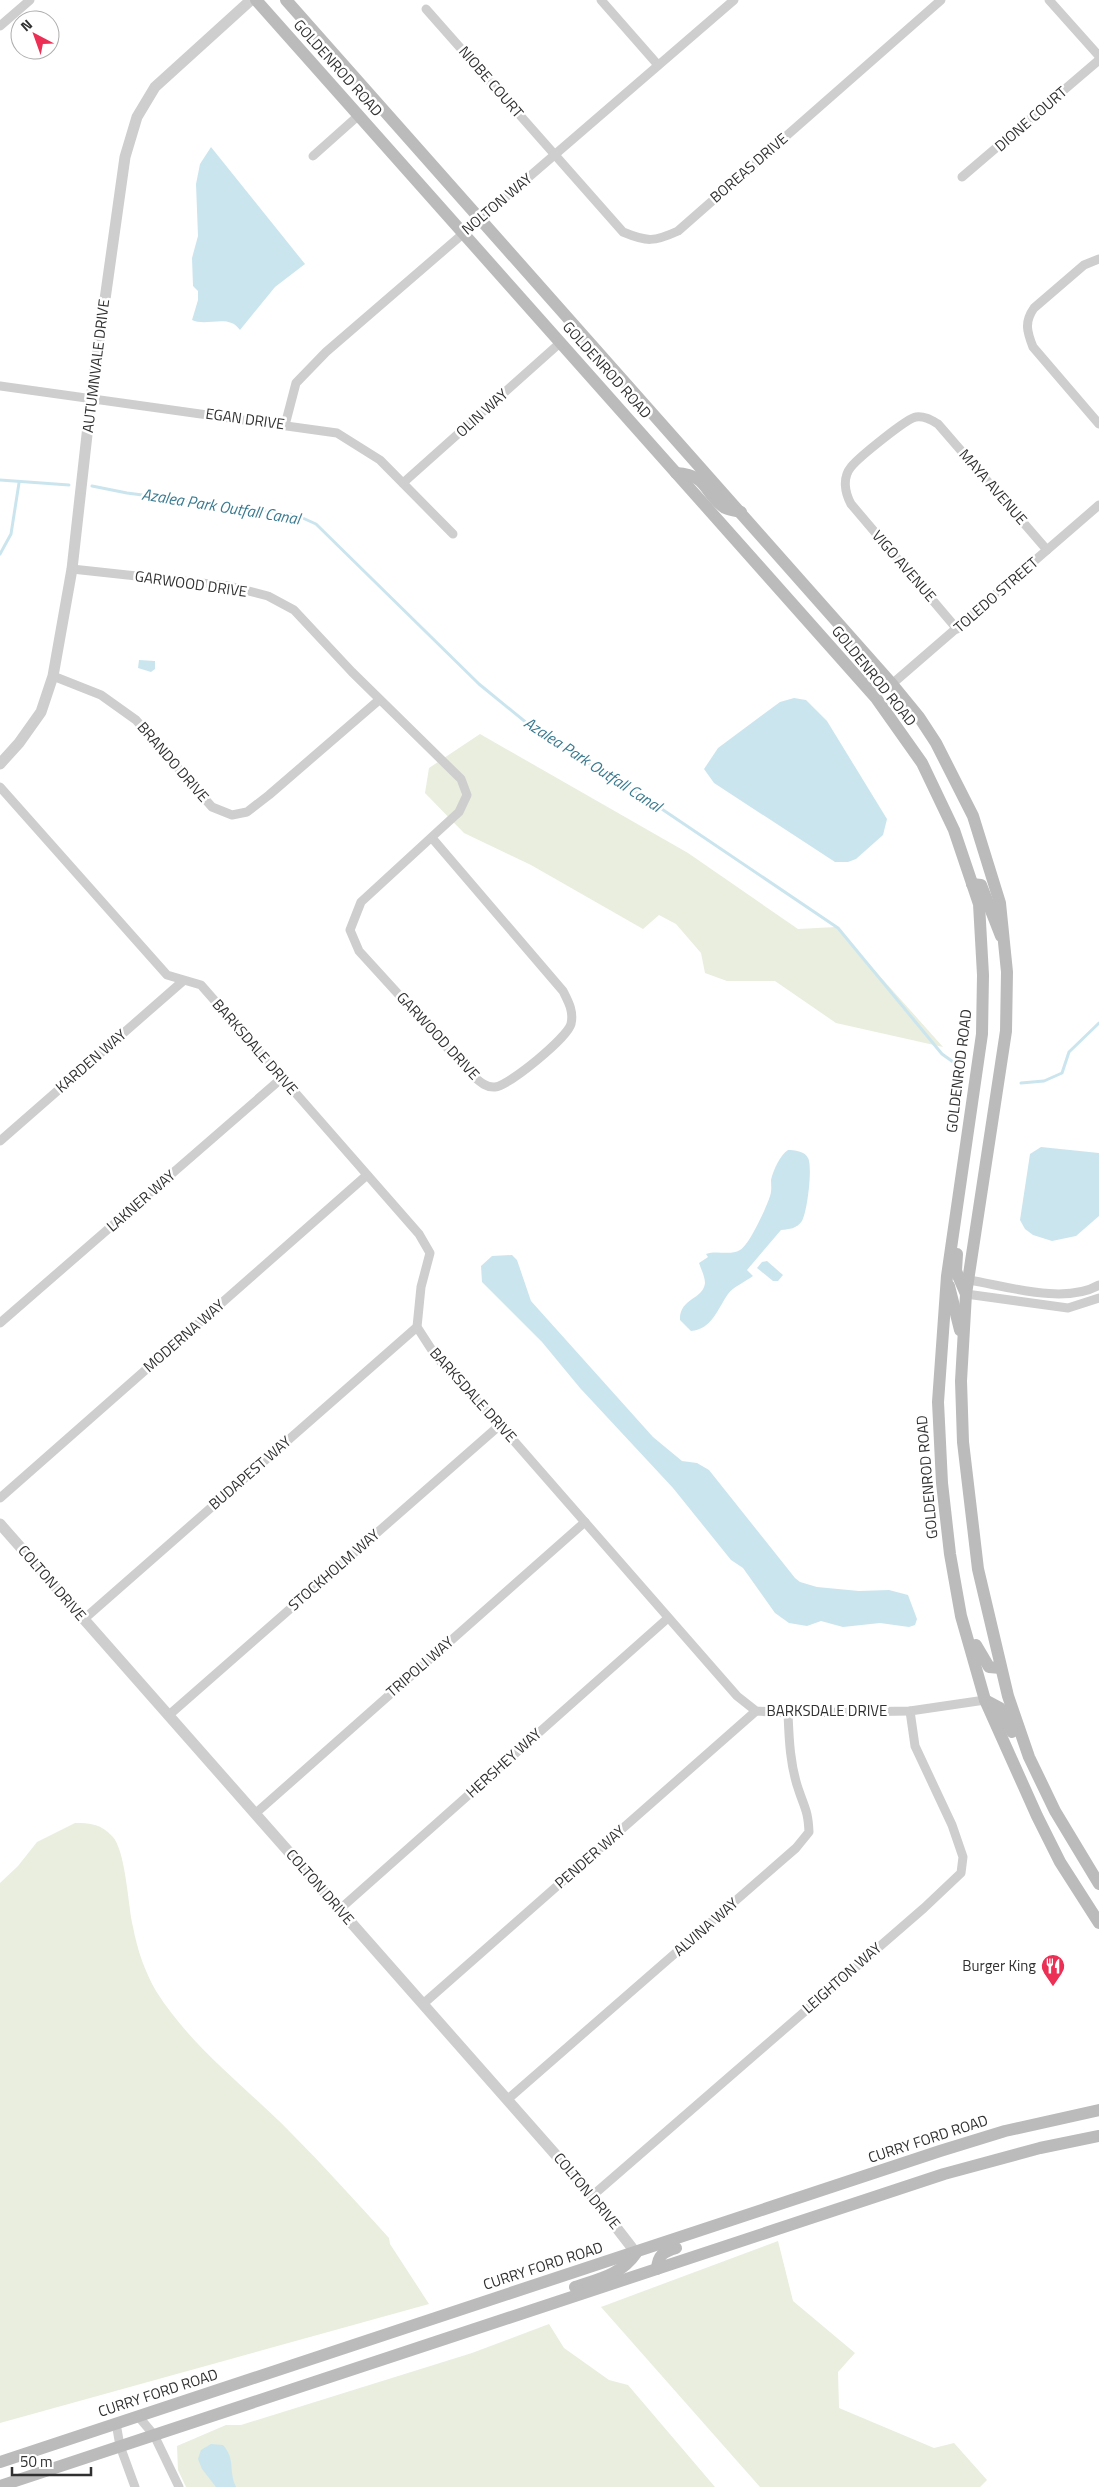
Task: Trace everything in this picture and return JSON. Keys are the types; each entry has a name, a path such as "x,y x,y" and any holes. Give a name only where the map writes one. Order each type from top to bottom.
{"main road":[{"name":"GOLDENROD ROAD","path":"256,0 876,698 922,763 950,822 979,904 983,975 982,1034 947,1276 938,1402 945,1510 950,1554 961,1616 985,1700 1037,1816 1060,1862 1099,1923"},
{"name":"GOLDENROD ROAD","path":"286,0 892,684 919,717 936,743 973,816 1000,903 1007,972 1006,1031 966,1294 960,1381 966,1470 978,1569 1001,1668 1029,1757 1062,1825 1099,1884"},
{"path":"676,472 699,478 726,509 741,512"},
{"path":"972,884 981,886 989,901 993,919 1004,943"},
{"path":"955,1228 959,1241 956,1271 966,1294"},
{"path":"947,1276 963,1342"},
{"path":"961,1616 988,1667 1001,1668"},
{"path":"985,1700 1000,1708 1014,1736 1029,1757"},
{"name":"CURRY FORD ROAD","path":"0,2462 1005,2131 1099,2110"},
{"path":"0,2486 944,2174 1040,2148 1099,2136"},
{"path":"657,2269 658,2257 663,2252 838,2193 859,2178"},
{"path":"399,2354 420,2339 615,2273 628,2264 636,2253"}],"street":[{"path":"0,26 30,0"},
{"name":"AUTUMNVALE DRIVE","path":"0,764 19,743 41,712 54,676 72,569 91,399 124,157 137,117 154,87 251,0"},
{"path":"601,0 658,65"},
{"name":"NOLTON WAY","path":"285,424 296,383 326,352 734,0"},
{"name":"BOREAS DRIVE","path":"555,156 623,232 643,240 660,239 678,231 941,0"},
{"path":"1049,0 1099,56"},
{"name":"NIOBE COURT","path":"426,9 555,156"},
{"name":"DIONE COURT","path":"962,178 1099,60"},
{"path":"313,156 359,115"},
{"path":"1099,259 1084,264 1034,308 1027,317 1026,332 1033,347 1099,424"},
{"name":"OLIN WAY","path":"403,483 561,342"},
{"name":"EGAN DRIVE","path":"0,386 285,424 337,433 380,460 453,534"},
{"name":"MAYA AVENUE","path":"851,504 845,493 846,478 850,467 902,424 914,417 924,417 938,424 1047,550"},
{"name":"VIGO AVENUE","path":"851,504 957,629"},
{"name":"TOLEDO STREET","path":"892,684 1099,505"},
{"name":"GARWOOD DRIVE","path":"72,569 229,586 268,596 294,610 379,700 461,779 467,795 459,812 361,902 350,930 359,951 472,1075 482,1084 495,1087 511,1080 564,1036 571,1024 571,1007 563,991 432,838"},
{"name":"BRANDO DRIVE","path":"54,676 101,695 136,720 212,807 232,815 247,812 269,795 379,700"},
{"name":"BARKSDALE DRIVE","path":"0,787 167,975 182,981 201,985 419,1234 430,1253 421,1287 417,1327 437,1358 500,1425 737,1696 756,1710 788,1713 910,1711 985,1700"},
{"name":"KARDEN WAY","path":"0,1141 182,981"},
{"name":"LAKNER WAY","path":"0,1323 282,1078"},
{"name":"MODERNA WAY","path":"0,1498 367,1175"},
{"path":"969,1280 1063,1295 1090,1291 1099,1286"},
{"path":"966,1294 1068,1308 1099,1298"},
{"name":"BUDAPEST WAY","path":"84,1619 417,1327"},
{"name":"STOCKHOLM WAY","path":"169,1716 500,1425"},
{"name":"TRIPOLI WAY","path":"256,1813 585,1522"},
{"name":"COLTON DRIVE","path":"0,1524 592,2196 636,2253"},
{"name":"HERSHEY WAY","path":"340,1909 668,1618"},
{"name":"PENDER WAY","path":"423,2004 756,1710"},
{"name":"LEIGHTON WAY","path":"592,2196 924,1908 961,1873 963,1857 952,1825 916,1746 910,1711"},
{"name":"ALVINA WAY","path":"508,2100 796,1848 809,1832 808,1811 799,1790 790,1746 788,1713"},
{"path":"138,2416 154,2435 179,2487"},
{"path":"116,2424 120,2446 135,2487"}],"shaded area":[{"path":"480,734 688,853 798,929 836,927 943,1047 836,1023 775,981 727,981 705,973 701,953 676,924 659,915 643,929 531,865 464,833 425,793 429,768"},
{"path":"75,1823 99,1827 108,1832 117,1843 126,1879 131,1918 139,1952 152,1984 170,2012 202,2049 304,2146 389,2238 390,2244 429,2304 0,2423 0,1883 18,1866 37,1842"},
{"path":"778,2241 793,2301 855,2353 838,2372 839,2408 934,2448 954,2443 987,2480 980,2487 760,2487 601,2307"},
{"path":"549,2324 564,2348 609,2380 628,2385 715,2487 186,2487 178,2470 177,2446 226,2425 241,2425 472,2353"}],"water":[{"path":"211,147 305,264 275,287 240,330 230,322 198,322 192,320 198,300 198,291 193,286 192,258 198,236 196,184 200,164"},
{"path":"139,660 155,661 155,669 151,672 138,668"},
{"path":"794,698 806,700 827,721 887,819 883,835 856,859 848,862 835,862 714,783 704,769 718,748 780,702"},
{"path":"1041,1147 1099,1153 1099,1216 1076,1236 1052,1241 1033,1235 1025,1229 1020,1220 1030,1154"},
{"path":"788,1150 802,1152 807,1156 809,1163 809,1190 802,1221 795,1227 781,1230 747,1270 753,1276 730,1291 709,1323 704,1327 691,1331 680,1320 683,1307 700,1293 705,1283 699,1263 708,1257 706,1254 732,1253 744,1247 768,1201 775,1168"},
{"path":"512,1255 517,1260 531,1301 653,1437 682,1461 697,1463 709,1470 795,1578 800,1582 817,1587 859,1591 889,1590 908,1595 917,1619 915,1625 909,1627 880,1623 843,1627 821,1621 807,1626 789,1623 775,1613 743,1568 731,1560 673,1488 580,1388 542,1342 482,1282 481,1266 492,1256"},
{"path":"767,1261 783,1275 778,1281 773,1281 757,1268 762,1262"},
{"path":"211,2444 223,2445 227,2450 231,2460 232,2475 236,2487 216,2487 202,2469 198,2459 201,2450"}],"waterway":[{"name":"Azalea Park Outfall Canal","path":"0,480 69,485"},
{"path":"0,554 11,534 19,483"},
{"name":"Azalea Park Outfall Canal","path":"92,486 127,493 296,515 316,524 479,684 539,733 644,797 838,928 942,1054 956,1064"},
{"name":"Azalea Park Outfall Canal","path":"1021,1083 1044,1081 1062,1073 1069,1052 1099,1023"}],"place":[{"name":"Burger King","path":"1053,1987"}]}
